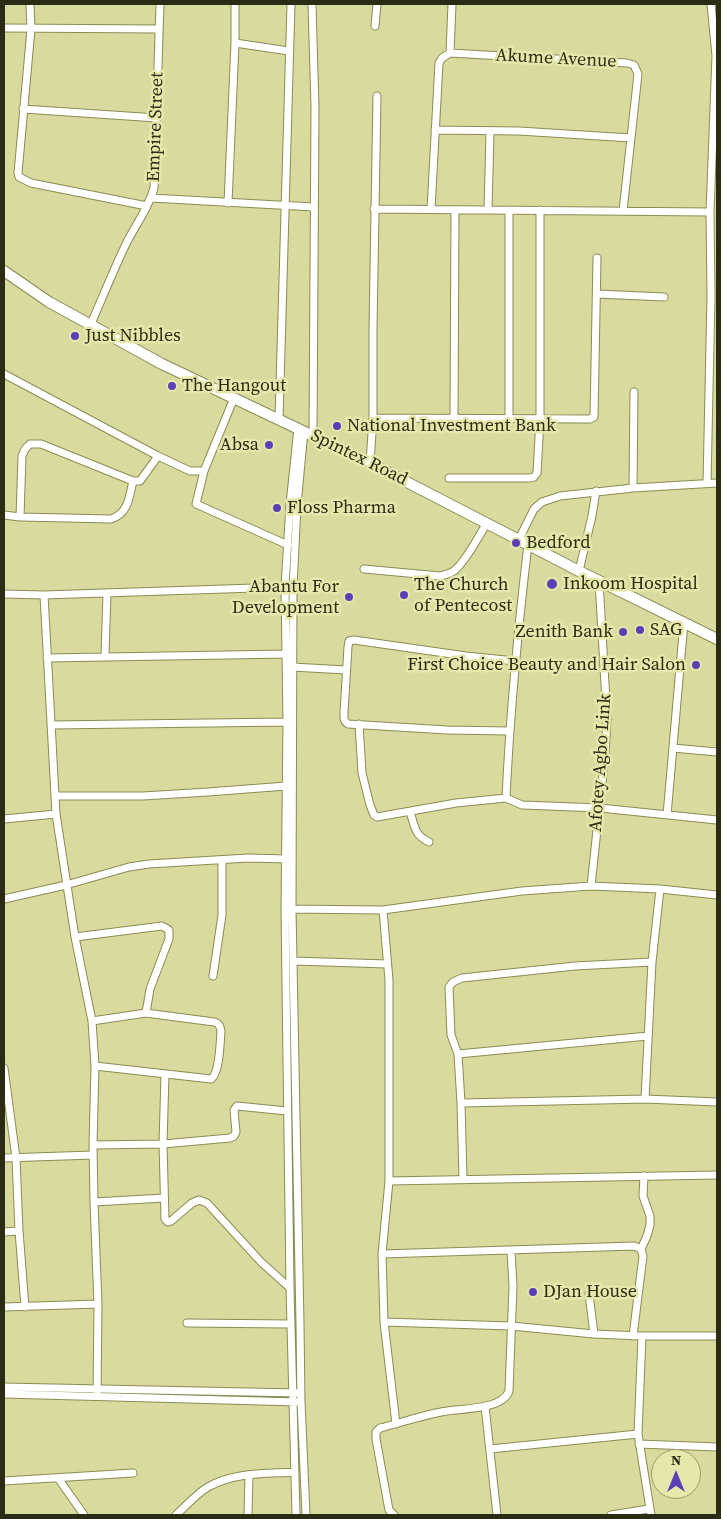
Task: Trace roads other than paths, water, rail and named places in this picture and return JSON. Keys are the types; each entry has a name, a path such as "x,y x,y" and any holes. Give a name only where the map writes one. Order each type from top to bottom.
{"main road":[{"name":"Spintex Road","path":"4,271 49,302 162,364 370,463 717,640"}],"street":[{"path":"30,4 31,29 23,109 19,177 31,183 147,206"},
{"name":"Empire Street","path":"90,326 118,261 151,198 154,188 158,118 160,4"},
{"path":"228,202 235,4"},
{"path":"279,419 291,4"},
{"path":"297,1393 290,1288 287,1111 288,909 294,551 305,431 314,208 315,107 312,4"},
{"path":"375,26 376,4"},
{"path":"431,209 439,63 442,58 450,53 452,4"},
{"path":"707,483 711,297 710,212 716,63 716,38 712,4"},
{"path":"4,28 159,30"},
{"path":"235,43 289,51"},
{"name":"Akume Avenue","path":"450,53 617,62 634,65 638,74 623,211"},
{"path":"370,463 373,418 374,208 377,96"},
{"path":"23,109 158,118"},
{"path":"436,130 545,132 631,138"},
{"path":"488,210 490,132"},
{"path":"151,198 314,208"},
{"path":"374,208 710,212"},
{"path":"454,418 455,210"},
{"path":"509,419 510,210"},
{"path":"449,478 530,478 534,477 537,471 540,419 540,210"},
{"path":"373,418 590,419 594,417 597,258"},
{"path":"597,294 664,297"},
{"path":"4,374 158,456 190,471 204,471"},
{"path":"633,488 634,392"},
{"path":"234,398 204,471 196,504 288,545"},
{"path":"289,859 286,786 285,587 290,504 305,431"},
{"path":"20,517 22,456 30,444 41,444 133,481 140,481 144,477 158,456"},
{"path":"4,515 111,519 118,517 125,510 133,481"},
{"path":"519,539 534,509 542,502 560,496 596,491 717,483"},
{"path":"578,570 592,516 596,491"},
{"path":"364,569 440,576 448,574 455,570 463,560 487,523"},
{"path":"506,798 515,662 528,544"},
{"name":"Afotey Agbo Link","path":"591,886 608,718 599,581"},
{"path":"4,594 44,595 285,587"},
{"path":"105,656 107,593"},
{"path":"44,595 56,814 75,936 92,1021 95,1066 93,1155 98,1304 97,1392"},
{"path":"667,815 684,622"},
{"path":"510,731 447,730 348,724 344,720 348,643 350,640 515,662"},
{"path":"47,658 286,654"},
{"path":"292,667 346,670"},
{"path":"51,724 287,722"},
{"path":"359,724 360,766 374,814 377,817 456,803 506,798 522,805 600,808 717,820"},
{"path":"673,748 717,752"},
{"path":"55,796 153,795 286,786"},
{"path":"410,812 420,838 429,842"},
{"path":"4,819 56,814"},
{"path":"4,899 129,867 149,864 248,858 289,859"},
{"path":"213,976 222,915 222,860"},
{"path":"288,909 383,910 522,891 591,886 660,889 717,895"},
{"path":"645,1099 652,962 660,889"},
{"path":"288,909 294,962 296,1515"},
{"path":"383,910 389,990 390,1181 382,1254 384,1322 396,1424"},
{"path":"75,936 162,926 169,930 169,939 150,989 146,1013"},
{"path":"294,962 387,964"},
{"path":"463,1179 458,1054 451,1035 449,987 459,979 575,966 652,962"},
{"path":"92,1021 146,1013 209,1021 220,1026 217,1072 214,1078 206,1079 95,1066"},
{"path":"458,1054 648,1036"},
{"path":"4,1068 16,1158 25,1306"},
{"path":"165,1074 163,1144 165,1219 168,1222 173,1220 192,1203 199,1200 207,1203 261,1262 290,1288"},
{"path":"461,1103 645,1099 717,1102"},
{"path":"93,1145 163,1144 230,1138 236,1132 234,1110 237,1106 287,1111"},
{"path":"4,1158 93,1155"},
{"path":"390,1181 717,1175"},
{"path":"641,1249 650,1225 650,1216 642,1191 644,1176"},
{"path":"94,1202 164,1198"},
{"path":"4,1232 19,1231"},
{"path":"382,1254 634,1246 641,1249 644,1256 633,1336"},
{"path":"394,1515 390,1510 376,1432 380,1428 442,1411 485,1406 503,1400 507,1396 509,1391 513,1286 511,1250"},
{"path":"589,1294 594,1334"},
{"path":"4,1307 98,1304"},
{"path":"384,1322 511,1326 633,1336 717,1336"},
{"path":"187,1323 291,1324"},
{"path":"611,1515 650,1512 638,1434 642,1336"},
{"path":"4,1387 297,1402"},
{"path":"4,1394 97,1392 297,1393"},
{"path":"297,1402 306,1515"},
{"path":"485,1406 497,1515"},
{"path":"490,1450 638,1434"},
{"path":"639,1444 717,1448"},
{"path":"176,1515 207,1488 219,1482 249,1474 295,1472"},
{"path":"4,1481 133,1473"},
{"path":"248,1515 249,1474"},
{"path":"58,1478 84,1515"}],"place":[{"name":"Just Nibbles","path":"75,336"},
{"name":"The Hangout","path":"172,386"},
{"name":"National Investment Bank","path":"337,426"},
{"name":"Absa","path":"269,445"},
{"name":"Floss Pharma","path":"277,508"},
{"name":"Bedford","path":"516,543"},
{"name":"Inkoom Hospital","path":"552,584"},
{"name":"The Church of Pentecost","path":"404,595"},
{"name":"Abantu For Development","path":"349,597"},
{"name":"SAG","path":"640,630"},
{"name":"Zenith Bank","path":"623,632"},
{"name":"First Choice Beauty and Hair Salon","path":"696,665"},
{"name":"DJan House","path":"533,1292"}]}
